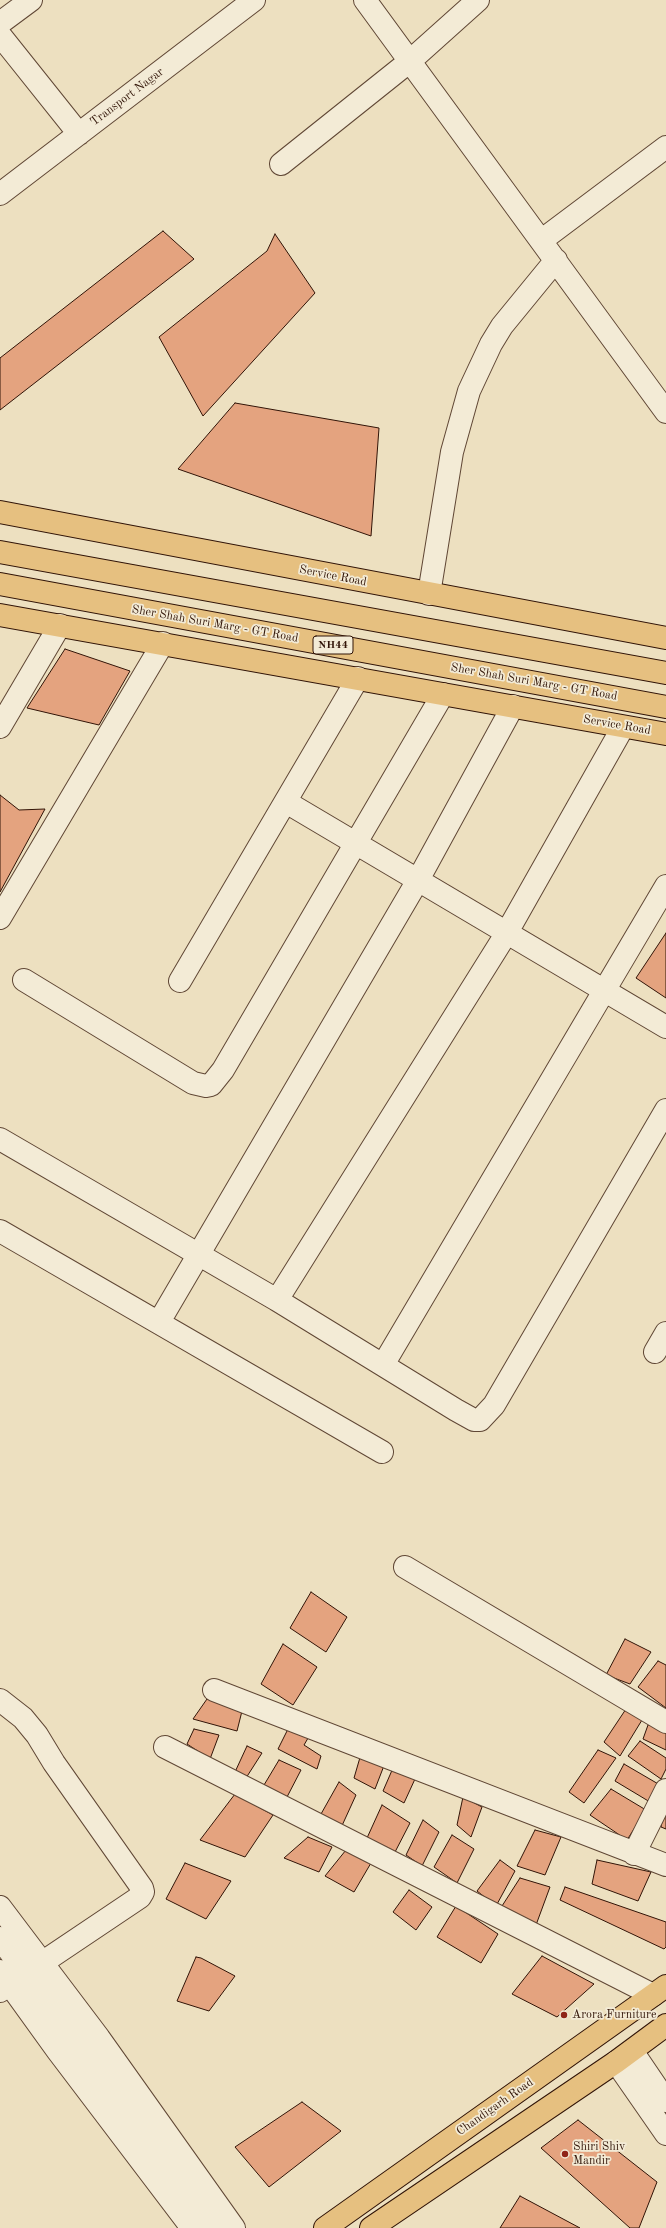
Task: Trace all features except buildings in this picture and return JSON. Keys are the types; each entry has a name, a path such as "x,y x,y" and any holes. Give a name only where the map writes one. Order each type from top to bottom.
{"main road":[{"name":"Service Road","path":"0,512 666,638"},
{"path":"0,552 666,673"},
{"name":"Sher Shah Suri Marg - GT Road","path":"0,584 666,707"},
{"name":"Service Road","path":"0,615 666,734"},
{"name":"Chandigarh Road","path":"325,2228 659,1990"},
{"path":"371,2228 666,2026"}],"street":[{"path":"0,23 31,0"},
{"name":"Transport Nagar","path":"0,194 254,0"},
{"path":"365,0 542,240 666,412"},
{"path":"281,164 410,61 478,0"},
{"path":"0,36 79,134"},
{"path":"542,240 666,147"},
{"path":"429,594 452,452 469,391 490,344 502,326 556,260"},
{"path":"0,728 60,625"},
{"path":"0,918 163,644"},
{"path":"180,981 358,678"},
{"path":"24,980 193,1083 206,1086 211,1085 217,1080 223,1070 357,844 443,694"},
{"path":"160,1322 418,880 513,706"},
{"path":"277,1300 506,934 623,727"},
{"path":"286,802 506,934 666,1027"},
{"path":"383,1365 606,991 666,886"},
{"path":"0,1139 277,1300 470,1418 478,1421 483,1418 494,1405 666,1110"},
{"path":"0,1231 160,1322 382,1452"},
{"path":"655,1352 666,1333"},
{"path":"405,1567 666,1722"},
{"path":"214,1690 634,1854 666,1865"},
{"path":"0,1700 23,1718 37,1735 54,1763 142,1888 143,1892 140,1897 15,1976"},
{"path":"166,1747 659,1990"},
{"path":"634,1854 666,1790"},
{"path":"0,1907 15,1976 212,2228"},
{"path":"0,1938 15,1976 192,2228"},
{"path":"15,1976 103,2044 234,2228"},
{"path":"624,2056 666,2101"},
{"path":"624,2056 666,2134"}],"place":[{"name":"Arora Furniture","path":"564,2015"},
{"name":"Shiri Shiv Mandir","path":"565,2154"}]}
